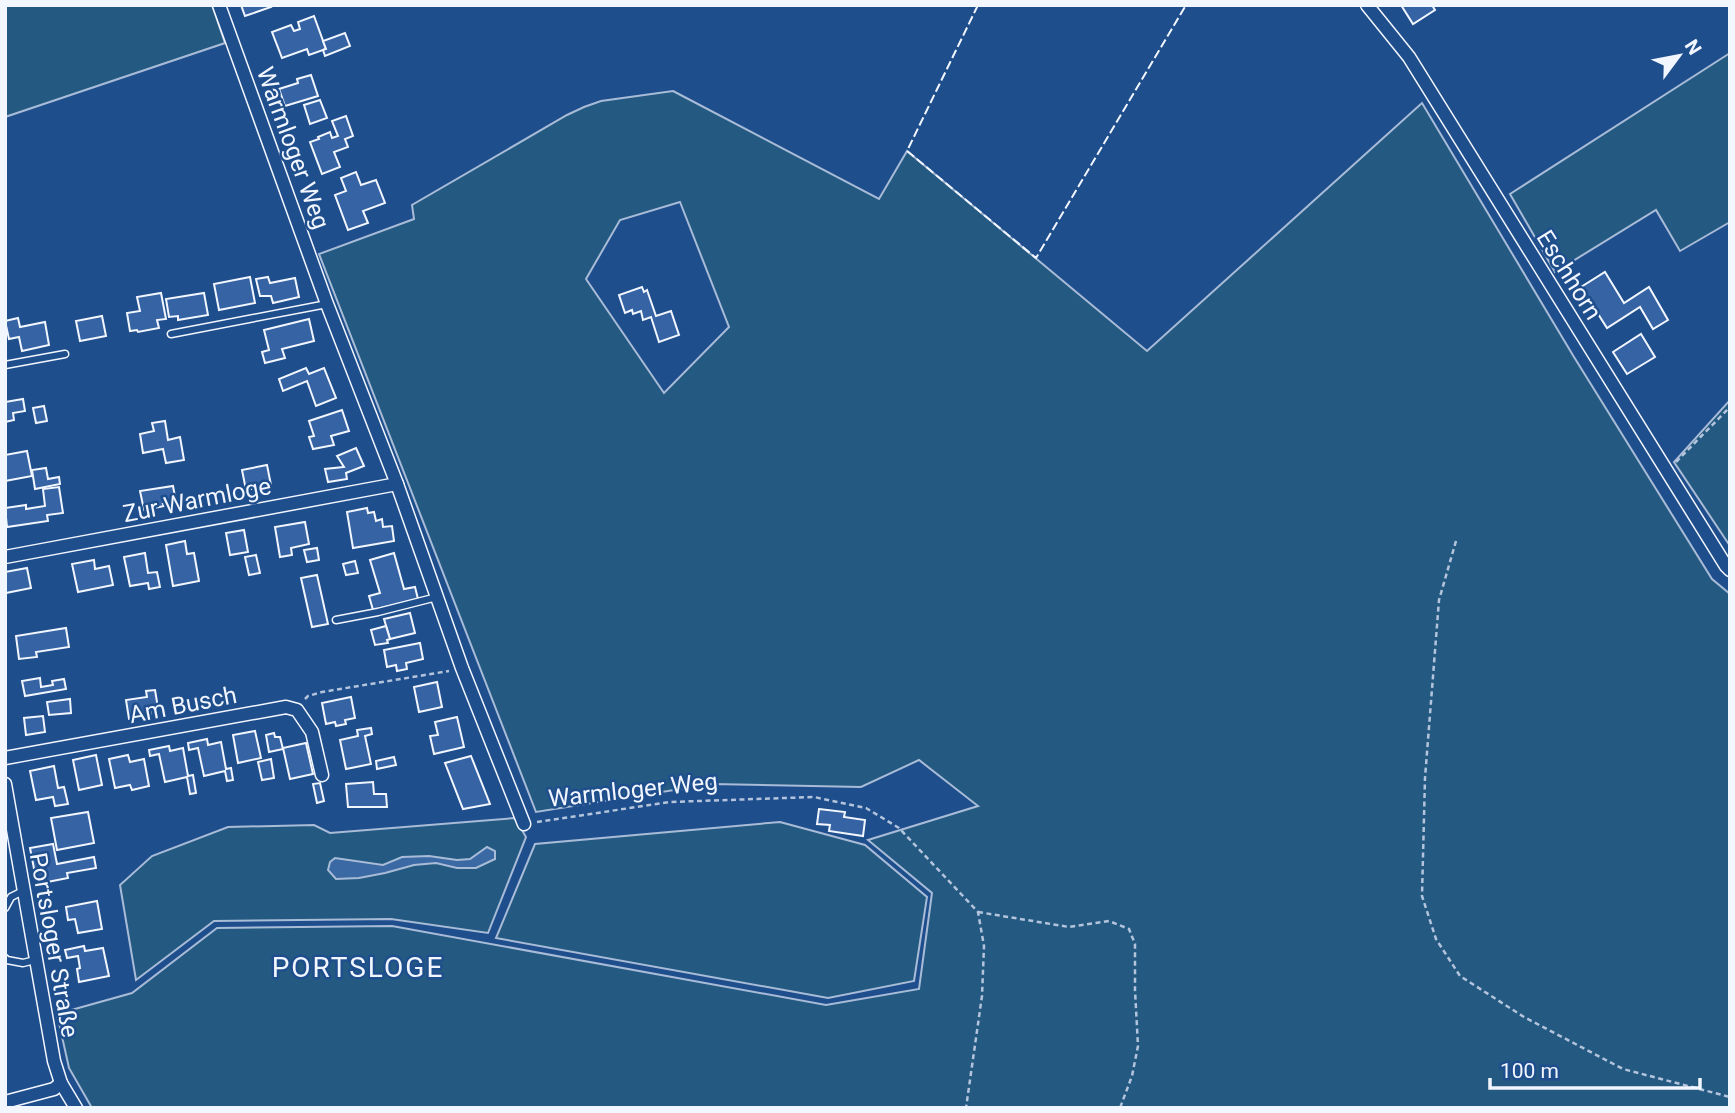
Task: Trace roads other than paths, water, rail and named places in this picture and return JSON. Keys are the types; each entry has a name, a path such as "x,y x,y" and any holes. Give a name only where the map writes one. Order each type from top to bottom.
{"street":[{"name":"Warmloger Weg","path":"219,5 327,304 397,484 462,668 524,824"},
{"name":"Eschhorn","path":"1367,5 1409,57 1730,570"},
{"name":"Zur Warmloge","path":"5,557 397,484"},
{"name":"Am Busch","path":"5,758 286,707 297,710 312,732 322,775"},
{"name":"Portsloger Straße","path":"5,784 54,1061 61,1083 76,1108"},
{"path":"5,1102 54,1089 61,1083"}],"lane":[{"path":"171,334 327,304"},
{"path":"5,365 65,354"},
{"path":"336,620 437,597"},
{"path":"5,908 11,897 23,891"},
{"path":"5,958 23,963 35,960"}],"district":[{"name":"PORTSLOGE","path":"358,967"}]}
